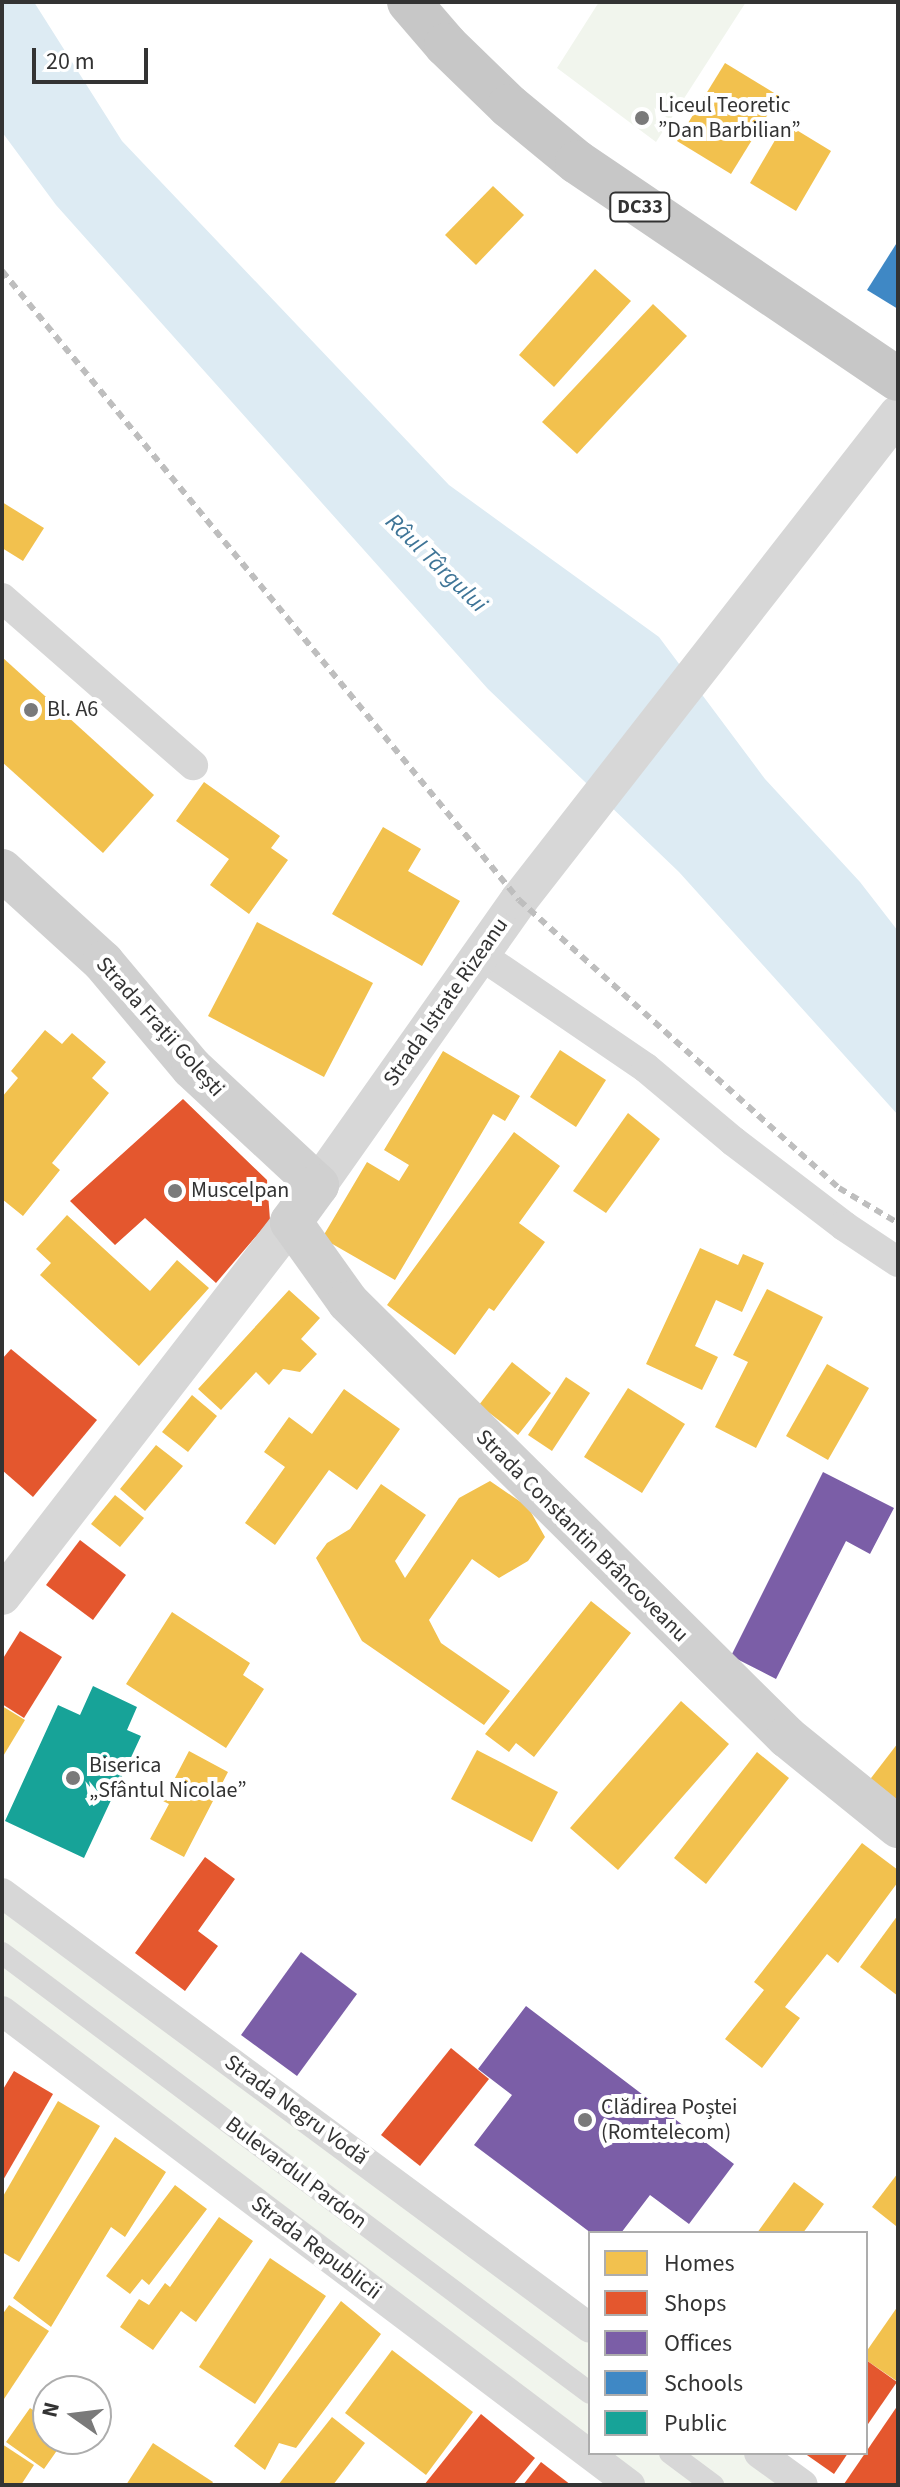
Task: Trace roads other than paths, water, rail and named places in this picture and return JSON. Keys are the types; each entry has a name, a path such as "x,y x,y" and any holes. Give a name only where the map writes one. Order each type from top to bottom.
{"highway":[{"name":"DC33","path":"409,2 446,45 509,106 577,162 708,254 898,379"}],"main road":[{"name":"Strada Frații Golești","path":"2,870 103,962 192,1068 318,1185"},
{"name":"Strada Istrate Rizeanu","path":"291,1222 318,1185"},
{"name":"Strada Constantin Brâncoveanu","path":"291,1222 348,1302 502,1456 776,1727 898,1827"}],"street":[{"name":"Strada Istrate Rizeanu","path":"318,1185 526,891 898,414"},
{"path":"2,598 193,765"},
{"path":"479,954 646,1068 758,1160 898,1262"},
{"name":"Strada Istrate Rizeanu","path":"2,1596 291,1222"},
{"name":"Strada Negru Vodă","path":"2,1893 588,2327"},
{"name":"Bulevardul Pardon","path":"2,1953 588,2392"},
{"name":"Strada Republicii","path":"2,2011 588,2453"},
{"name":"Strada Republicii","path":"590,2455 630,2485"},
{"path":"673,2455 713,2485"},
{"path":"762,2455 803,2485"}],"water":[{"name":"Râul Târgului","path":"2,2 34,2 122,141 449,485 659,637 765,779 860,882 898,931 898,1115 679,872 488,689 56,205 2,132"}],"railway":[{"path":"2,271 519,900 839,1188 898,1223"}],"place":[{"name":"Liceul Teoretic ”Dan Barbilian”","path":"642,118"},
{"name":"Bl. A6","path":"31,710"},
{"name":"Muscelpan","path":"175,1191"},
{"name":"Biserica „Sfântul Nicolae”","path":"73,1778"},
{"name":"Clădirea Poștei (Romtelecom)","path":"585,2120"}]}
